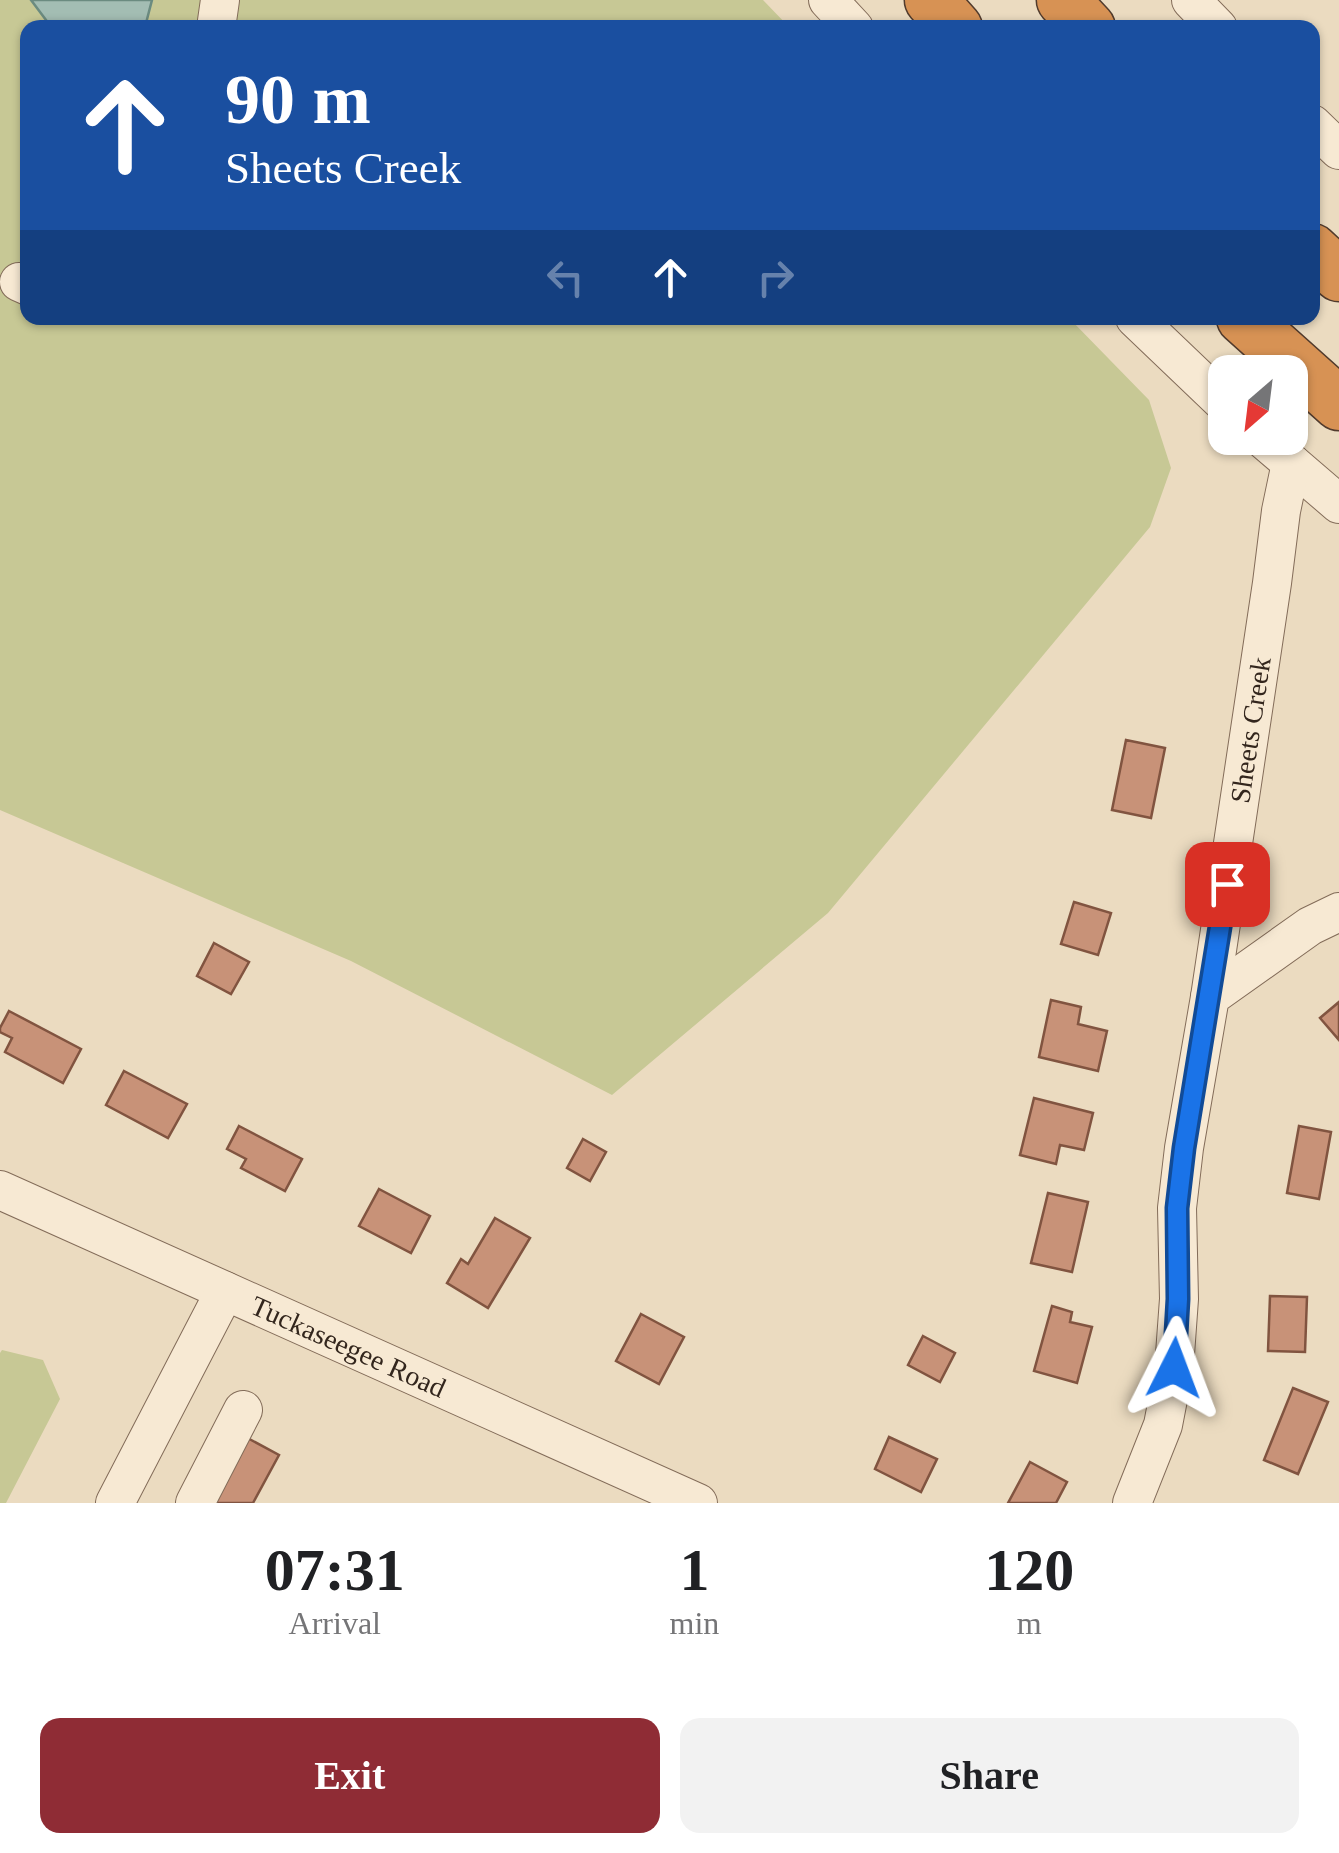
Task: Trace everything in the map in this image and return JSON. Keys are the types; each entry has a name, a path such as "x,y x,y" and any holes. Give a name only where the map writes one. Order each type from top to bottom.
{"highway":[{"path":"931,0 949,20"},
{"path":"1063,0 1082,20"},
{"path":"1320,257 1339,274"},
{"path":"1251,325 1339,404"}],"street":[{"path":"828,0 847,20"},
{"path":"1191,0 1210,20"},
{"path":"1320,132 1339,150"},
{"path":"1142,325 1208,388"},
{"path":"1282,455 1339,504"},
{"name":"Sheets Creek","path":"1132,1503 1164,1426 1174,1368 1177,1208 1184,1148 1291,463"},
{"path":"1210,998 1310,926 1339,912"},
{"name":"Tuckaseegee Road","path":"0,1190 225,1291 640,1491 698,1503"},
{"path":"115,1503 225,1291"},
{"path":"195,1503 243,1410"}],"green space":[{"path":"0,0 763,0 782,20 20,20 20,325 1076,325 1149,400 1171,468 1150,527 828,913 612,1095 351,961 0,810"},
{"path":"2,1350 43,1360 60,1399 6,1503 0,1503"}],"shaded area":[{"path":"31,0 152,0 147,20 46,20"}],"building":[{"path":"1126,740 1165,748 1151,818 1112,810"},
{"path":"1074,902 1111,913 1098,955 1061,944"},
{"path":"214,943 249,962 231,994 197,976"},
{"path":"1051,1000 1081,1007 1078,1024 1107,1031 1098,1071 1039,1057"},
{"path":"1339,1002 1339,1040 1320,1018"},
{"path":"9,1011 81,1049 63,1083 5,1052 12,1038 0,1032 0,1028"},
{"path":"124,1071 187,1104 168,1138 106,1105"},
{"path":"1034,1098 1093,1113 1084,1150 1060,1145 1056,1164 1020,1155"},
{"path":"239,1126 302,1159 285,1191 241,1168 246,1159 227,1149"},
{"path":"1299,1126 1331,1132 1319,1199 1287,1193"},
{"path":"583,1139 606,1152 590,1181 567,1168"},
{"path":"379,1189 430,1216 411,1253 359,1226"},
{"path":"1048,1193 1088,1202 1072,1272 1031,1263"},
{"path":"495,1218 530,1238 488,1308 447,1283 461,1259 468,1264"},
{"path":"1270,1296 1307,1297 1305,1352 1268,1351"},
{"path":"1052,1306 1072,1312 1070,1322 1092,1327 1077,1383 1034,1371"},
{"path":"641,1314 684,1337 659,1384 616,1361"},
{"path":"923,1336 955,1353 940,1382 908,1365"},
{"path":"1293,1388 1328,1402 1298,1474 1264,1460"},
{"path":"242,1435 279,1455 253,1503 216,1503 208,1499"},
{"path":"889,1437 937,1459 921,1492 875,1469"},
{"path":"1030,1462 1067,1482 1056,1503 1008,1503"}],"route":[{"path":"1174,1368 1177,1208 1227,884"}]}
